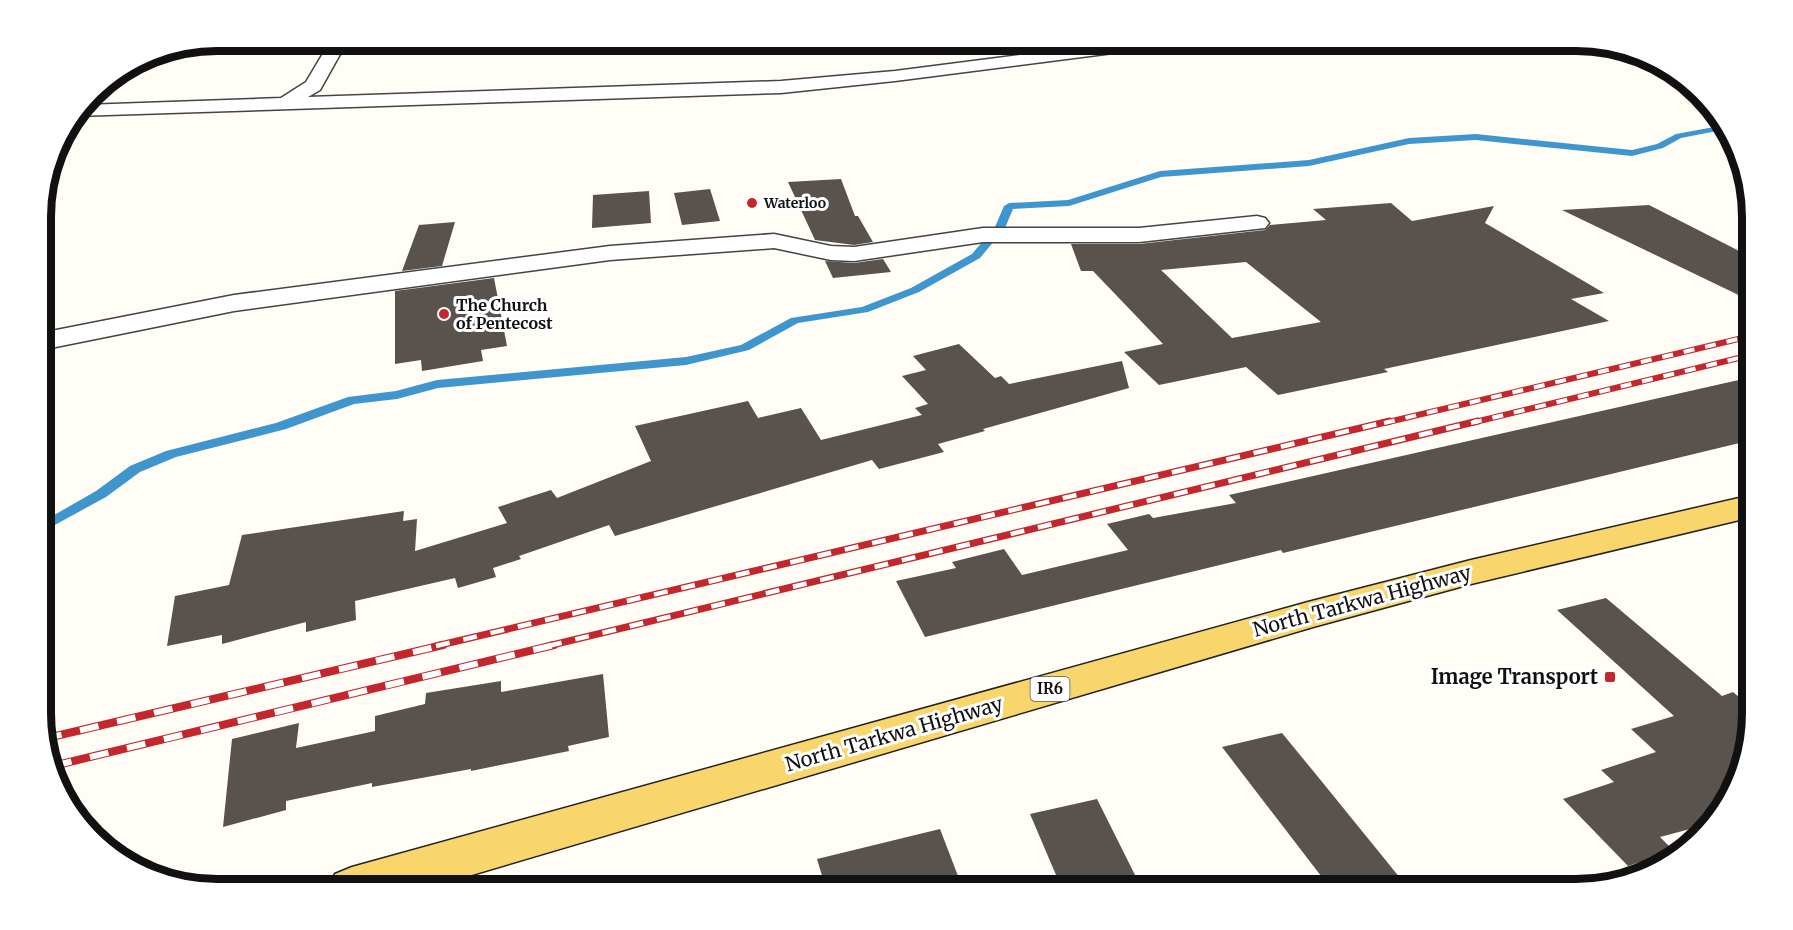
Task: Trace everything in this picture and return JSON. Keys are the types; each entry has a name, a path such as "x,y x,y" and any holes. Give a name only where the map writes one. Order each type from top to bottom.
{"main road":[{"name":"North Tarkwa Highway","path":"390,879 1308,615 1470,572 1577,549 1742,508"}],"street":[{"path":"285,104 313,86 334,51"},
{"path":"90,111 781,87 896,76 1084,51"},
{"path":"51,340 234,303 610,253 774,241 831,253 854,255 982,235 1020,233 1074,237 1139,235 1257,223"}],"building":[{"path":"841,179 855,216 858,216 873,242 854,245 815,240 788,182"},
{"path":"710,189 720,221 682,225 674,193"},
{"path":"649,191 651,223 592,228 593,195"},
{"path":"1391,203 1412,221 1494,206 1485,223 1604,293 1571,299 1609,321 1384,369 1388,372 1278,395 1246,367 1159,385 1124,352 1163,344 1093,271 1081,271 1071,244 1139,244 1265,230 1270,225 1326,220 1313,209","holes":["1246,262 1321,322 1232,338 1161,270"]},
{"path":"1649,205 1742,252 1742,297 1562,210"},
{"path":"455,222 442,266 402,271 419,225"},
{"path":"883,259 891,272 833,278 825,261 854,263"},
{"path":"494,278 507,346 481,350 483,361 422,371 421,360 395,364 395,291"},
{"path":"959,344 995,378 1001,376 1009,384 1122,361 1129,388 938,444 944,452 879,469 872,460 615,536 609,525 519,556 521,559 493,568 496,577 458,588 455,578 355,601 356,620 306,632 306,622 222,644 222,635 167,646 175,596 229,585 242,535 404,511 403,521 417,519 415,551 507,523 498,507 551,490 557,498 651,461 635,426 748,401 758,418 801,408 821,440 922,415 915,408 928,404 902,376 926,370 913,356"},
{"path":"1742,379 1742,442 1283,553 1281,550 925,637 896,581 956,568 952,562 1004,549 1022,575 1128,550 1107,524 1149,514 1153,518 1236,503 1229,495"},
{"path":"1606,598 1722,696 1733,692 1742,700 1741,735 1725,787 1697,827 1660,837 1671,848 1661,855 1628,866 1563,799 1614,782 1601,770 1656,752 1631,729 1674,716 1557,610"},
{"path":"603,674 609,737 568,746 569,751 471,771 471,769 372,787 372,783 286,801 286,810 223,827 232,739 299,723 296,748 375,731 375,716 425,704 426,693 501,681 501,692"},
{"path":"1282,733 1401,879 1323,879 1222,747"},
{"path":"1097,799 1137,879 1058,879 1030,814"},
{"path":"940,829 959,879 823,879 817,859"}],"waterway":[{"path":"51,523 101,494 135,469 171,454 281,426 352,400 397,395 437,384 686,361 745,348 795,320 864,310 915,290 976,256 1000,228 1009,206 1069,203 1160,174 1309,163 1409,141 1476,137 1632,153 1660,146 1679,136 1716,129"}],"railway":[{"path":"1384,423 1742,338"},
{"path":"1471,423 1742,357"},
{"path":"436,646 1390,421"},
{"path":"548,646 1478,421"},
{"path":"52,737 443,645"},
{"path":"60,764 554,645"}],"place":[{"name":"Waterloo","path":"752,203"},
{"name":"The Church of Pentecost","path":"444,314"},
{"name":"Image Transport","path":"1610,677"}]}
